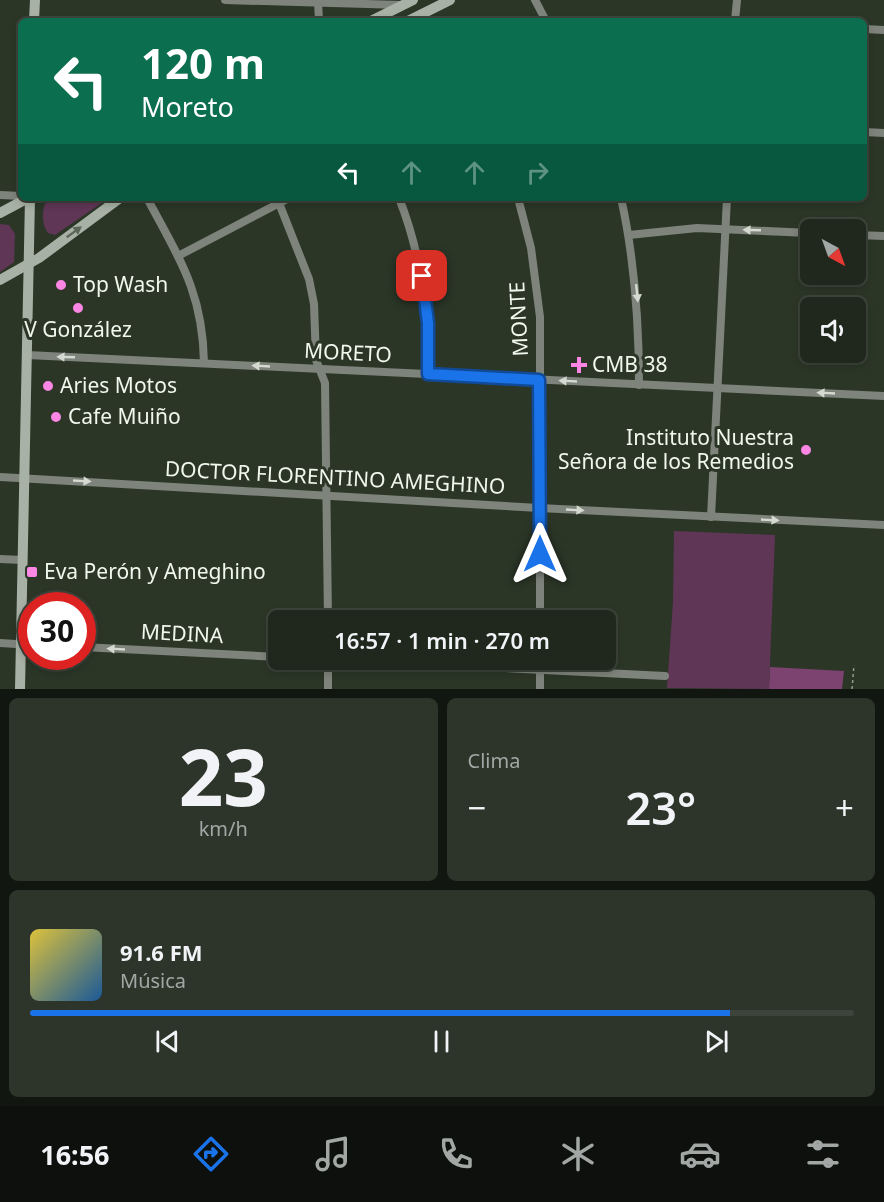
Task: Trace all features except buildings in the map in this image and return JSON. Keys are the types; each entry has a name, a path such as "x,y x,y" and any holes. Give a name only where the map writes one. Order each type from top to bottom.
{"main road":[{"path":"34,18 35,0"},
{"path":"414,18 450,0"},
{"path":"376,18 408,2"},
{"path":"0,213 23,201"},
{"path":"24,592 22,560 29,201"},
{"path":"0,280 28,265 116,201"},
{"path":"20,689 23,670"}],"street":[{"path":"225,0 408,2"},
{"path":"535,0 544,18"},
{"path":"735,18 737,0"},
{"path":"318,2 319,18"},
{"path":"867,29 884,30"},
{"path":"867,132 884,133"},
{"path":"0,195 18,196"},
{"path":"149,201 177,256 200,309 204,363"},
{"path":"177,256 283,201"},
{"path":"400,201 416,245 424,285 428,323 428,374"},
{"name":"MONTE","path":"519,201 537,282 540,317 540,610"},
{"path":"622,201 629,235 638,307 639,385"},
{"path":"711,517 727,201"},
{"path":"279,203 309,279 314,304 316,360 325,383 328,610"},
{"path":"629,235 675,228 800,232"},
{"path":"866,235 884,236"},
{"name":"MORETO","path":"27,355 884,396"},
{"name":"DOCTOR FLORENTINO AMEGHINO","path":"0,477 884,525"},
{"path":"0,559 22,560"},
{"path":"0,643 18,644"},
{"name":"MEDINA","path":"96,648 268,656"},
{"path":"328,670 328,689"},
{"path":"540,670 540,689"},
{"path":"602,670 664,676"}],"path":[{"path":"852,689 854,665"}],"shaded area":[{"path":"46,201 105,201 55,235 48,233 46,229 43,220"},
{"path":"0,224 9,225 15,234 14,262 0,272"},
{"path":"674,531 775,535 769,689 667,688 673,602"},
{"path":"770,667 844,671 842,689 769,689"}],"place":[{"name":"Top Wash","path":"61,285"},
{"name":"V González","path":"78,308"},
{"name":"CMB 38","path":"579,365"},
{"name":"Aries Motos","path":"48,386"},
{"name":"Cafe Muiño","path":"56,417"},
{"name":"Instituto Nuestra Señora de los Remedios","path":"806,450"},
{"name":"Eva Perón y Ameghino","path":"32,572"}],"route":[{"path":"422,276 427,306 428,374 539,380 540,554"}]}
